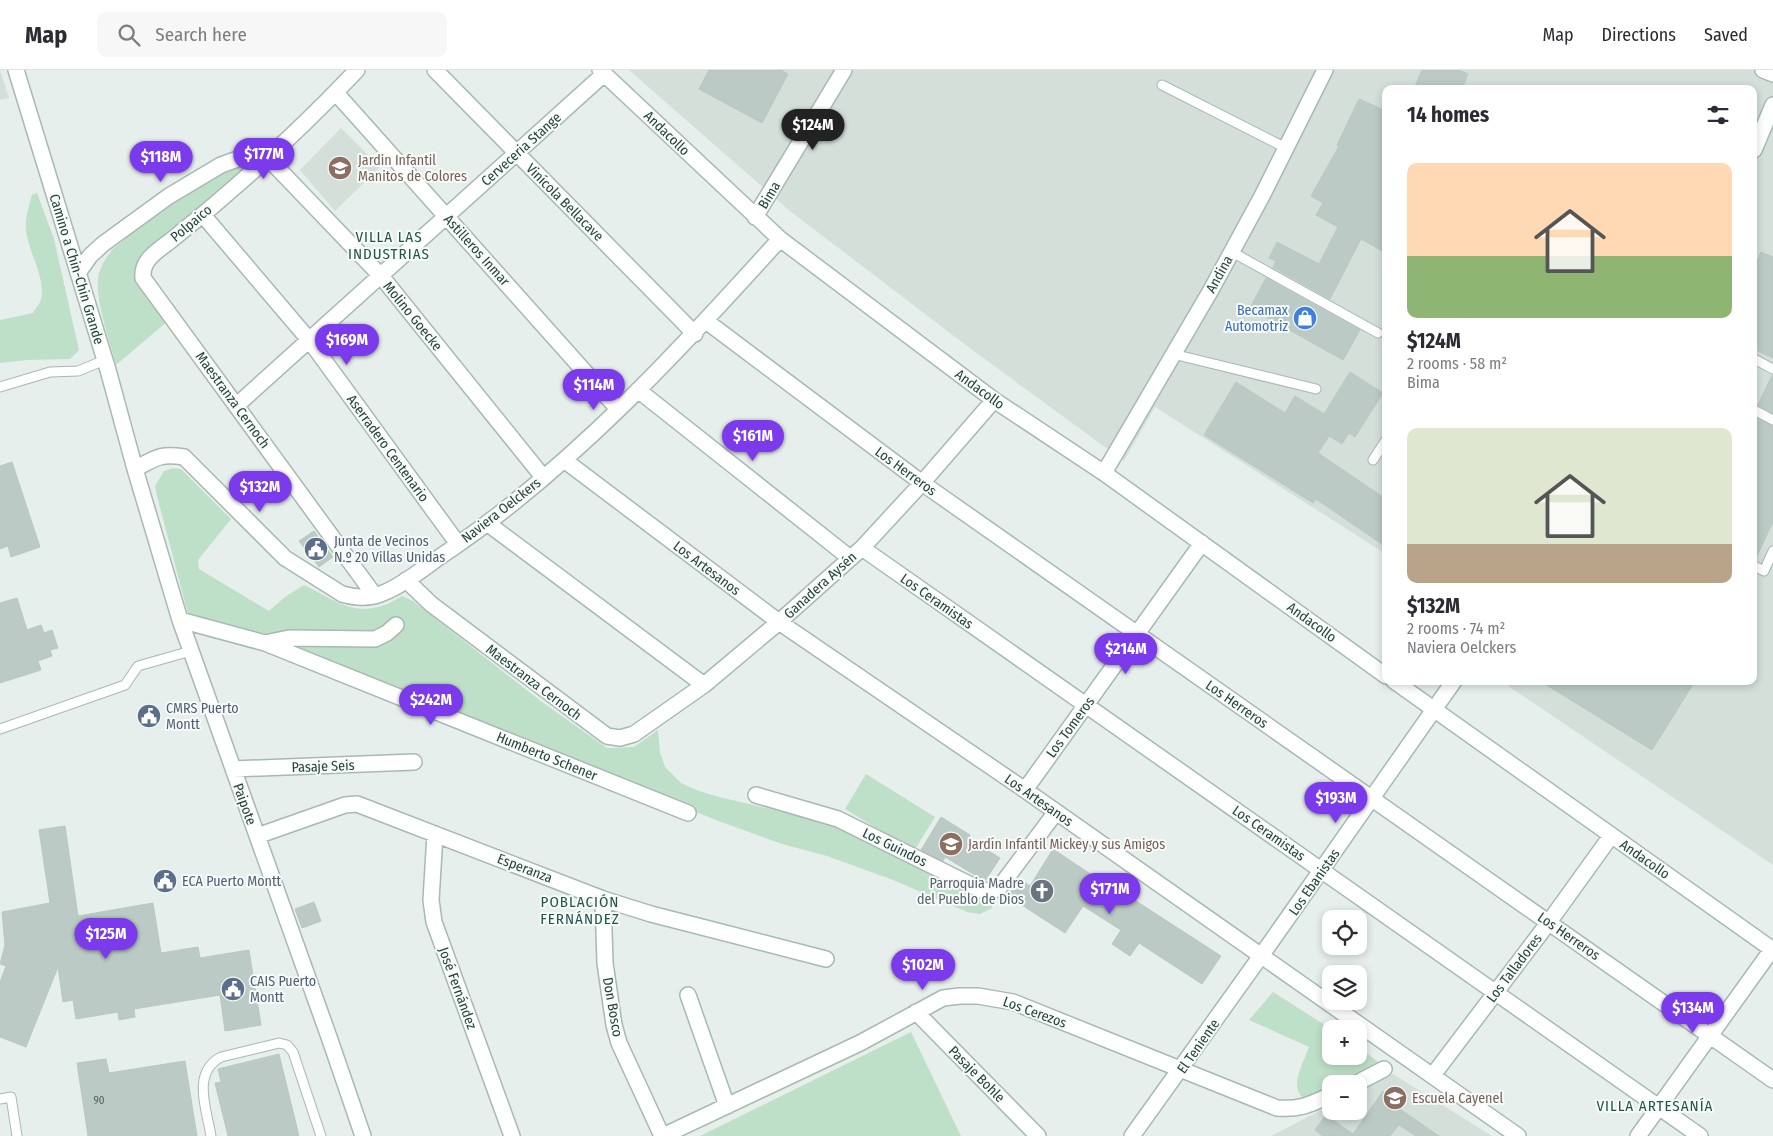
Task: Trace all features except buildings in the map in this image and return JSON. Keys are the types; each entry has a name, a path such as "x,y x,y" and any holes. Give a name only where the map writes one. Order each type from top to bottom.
{"street":[{"name":"Camino a Chin-Chin Grande","path":"16,70 105,360 135,469"},
{"name":"Polpaico","path":"143,278 142,271 147,260 268,157 336,93 357,70"},
{"name":"Vinícola Bellacave","path":"435,70 695,334"},
{"name":"Bima","path":"755,217 844,70"},
{"name":"Andina","path":"1104,473 1232,252 1325,70"},
{"path":"1763,70 1773,74"},
{"name":"Cerveceria Stange","path":"237,405 517,153 602,72"},
{"name":"Andacollo","path":"602,72 780,239 994,400 1104,473 1382,673"},
{"name":"Astilleros Inmar","path":"336,93 618,409"},
{"path":"1757,143 1773,105"},
{"path":"78,273 90,256 103,244 169,196 221,165 254,153 264,154 268,157"},
{"name":"Molino Goecke","path":"268,157 381,276 543,477"},
{"name":"Aserradero Centenario","path":"202,215 310,341 458,544"},
{"name":"Naviera Oelckers","path":"135,469 159,456 184,457 285,558 342,594 359,597 375,596 391,590 458,544 487,523 564,460 695,334 780,239"},
{"name":"Maestranza Cernoch","path":"143,278 375,596"},
{"name":"Los Herreros","path":"706,321 922,483 1773,1080"},
{"path":"638,390 850,558"},
{"name":"Ganadera Aysén","path":"620,738 634,734 704,685 779,622 862,548 922,483 994,400"},
{"name":"Los Artesanos","path":"564,460 779,622 1025,790 1518,1136"},
{"name":"Paipote","path":"135,469 180,620 363,1136"},
{"path":"487,523 704,685"},
{"name":"Los Tomeros","path":"1025,790 1202,543"},
{"name":"Los Ceramistas","path":"862,548 1700,1136"},
{"name":"Maestranza Cernoch","path":"406,580 431,604 607,736 620,738"},
{"name":"Humberto Schener","path":"180,620 265,643 688,813"},
{"path":"265,643 289,638 375,639 382,637 396,625"},
{"name":"Andacollo","path":"1400,685 1772,949"},
{"path":"1434,710 1451,685"},
{"name":"Los Ebanistas","path":"1262,955 1434,710"},
{"name":"Pasaje Seis","path":"233,769 414,762"},
{"name":"Los Guindos","path":"756,795 838,819 980,890 991,891 999,888 1056,812"},
{"name":"Esperanza","path":"257,836 345,805 357,804 651,914 826,959"},
{"name":"José Fernández","path":"435,834 431,900 434,922 512,1136"},
{"name":"Los Talladores","path":"1433,1075 1549,922 1611,836"},
{"name":"Don Bosco","path":"604,898 605,963 614,1025 619,1043 662,1136"},
{"path":"1638,1136 1772,949"},
{"name":"El Teniente","path":"1132,1136 1262,955"},
{"path":"688,995 727,1106"},
{"name":"Los Cerezos","path":"662,1136 860,1043 943,998 960,996 996,998 1013,1002 1278,1108 1306,1107 1322,1099"},
{"name":"Pasaje Bohle","path":"916,1012 1038,1136"},
{"path":"1367,1078 1384,1069"}],"lane":[{"path":"1162,85 1286,148"},
{"path":"1232,252 1378,333"},
{"path":"1172,354 1316,389"},
{"path":"0,387 50,372 78,371 105,360"},
{"path":"1757,361 1773,369"},
{"path":"1757,412 1773,420"},
{"path":"1373,460 1382,446"},
{"path":"1757,568 1764,571 1773,551"},
{"path":"0,730 125,686 138,666 191,652"},
{"path":"212,1136 202,1085 210,1064 221,1057 279,1043 287,1045 293,1052 321,1136"},
{"path":"0,1099 10,1097 17,1136"}],"shaded area":[{"path":"0,70 9,98 0,100"},
{"path":"629,70 1773,70 1773,865 1507,685 1757,685 1757,85 1382,85 1382,551 1155,407 1124,461 967,346 790,211"},
{"name":"Jardin Infantil Manitos de Colores","path":"341,128 380,167 335,211 300,170"},
{"name":"Escuela Cayenel","path":"1393,1074 1492,1136 1271,1136 1322,1110 1322,1120 1367,1120 1367,1087"}],"green space":[{"path":"252,160 254,164 139,265 168,321 116,365 98,294 99,273 107,257 113,249 162,209 220,171"},
{"path":"37,193 54,239 79,350 70,359 0,363 0,320 33,313 41,299 41,282 26,230 32,195"},
{"path":"173,468 181,469 231,519 198,560 199,569 269,611 286,596 304,585 341,604 363,609 387,604 402,596 413,601 542,702 607,748 634,747 658,730 660,752 665,767 681,783 719,797 836,824 992,900 992,908 980,914 967,912 893,880 827,856 782,844 716,820 287,646 193,617 188,614 155,486 164,471"},
{"path":"866,774 935,817 914,851 845,809"},
{"path":"1273,992 1322,1023 1322,1065 1367,1065 1367,1053 1377,1061 1377,1067 1359,1075 1322,1075 1322,1091 1303,1098 1297,1087 1297,1080 1309,1047 1249,1020"},
{"path":"911,1032 961,1136 700,1136"}],"place":[{"name":"Jardin Infantil Manitos de Colores","path":"340,168"},
{"name":"Becamax Automotriz","path":"1305,318"},
{"name":"Junta de Vecinos N.º 20 Villas Unidas","path":"316,549"},
{"name":"CMRS Puerto Montt","path":"149,716"},
{"name":"Jardín Infantil Mickey y sus Amigos","path":"951,844"},
{"name":"ECA Puerto Montt","path":"165,881"},
{"name":"Parroquia Madre del Pueblo de Dios","path":"1042,891"},
{"name":"CAIS Puerto Montt","path":"233,989"},
{"name":"Escuela Cayenel","path":"1395,1098"}],"district":[{"name":"VILLA LAS INDUSTRIAS","path":"389,246"},
{"name":"POBLACIÓN FERNÁNDEZ","path":"580,910"},
{"name":"VILLA ARTESANÍA","path":"1655,1106"}]}
